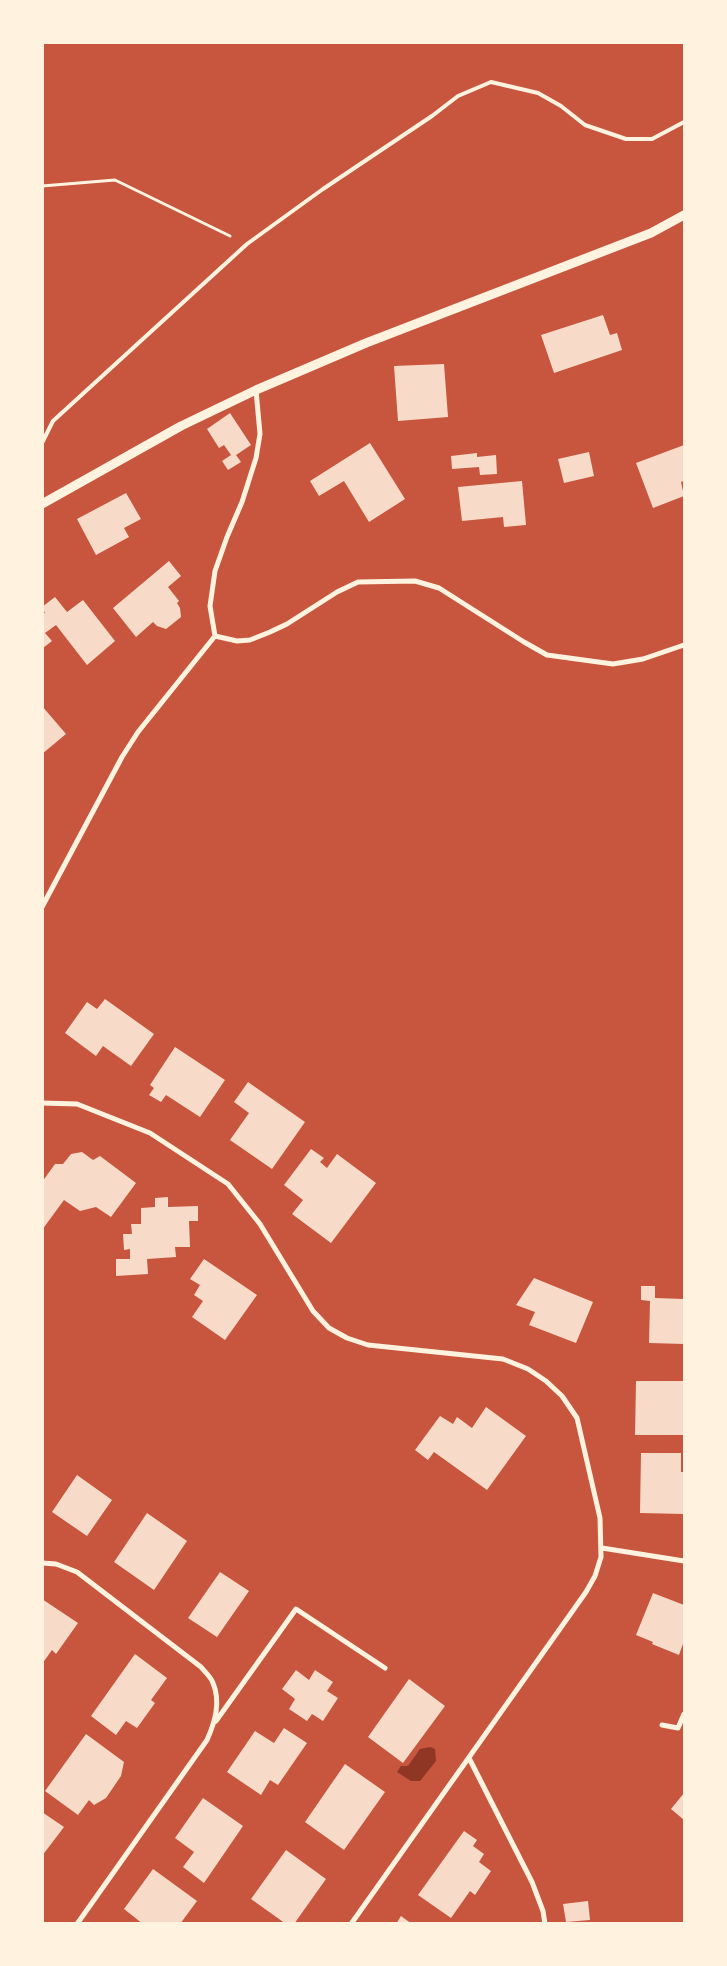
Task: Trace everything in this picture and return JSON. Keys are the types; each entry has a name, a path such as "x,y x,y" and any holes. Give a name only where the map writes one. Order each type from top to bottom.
{"street":[{"path":"42,504 180,426 256,390 366,343 651,233 684,215"},
{"path":"42,907 122,757 138,732 215,636 210,606 215,571 226,537 242,502 256,458 260,434 256,390"},
{"path":"215,636 236,641 250,640 286,624 337,592 358,582 415,581 439,588 547,655 613,664 644,660 684,645"},
{"path":"42,1103 77,1104 150,1132 228,1184 260,1224 313,1312 329,1328 347,1338 368,1345 503,1359 528,1368 562,1396 577,1418 600,1518 602,1548 601,1557 594,1576 586,1592 351,1924"},
{"path":"602,1548 684,1561"},
{"path":"42,1563 56,1564 76,1572 201,1667 213,1682 217,1699 215,1721"},
{"path":"77,1924 207,1740 215,1721 296,1609 385,1668"},
{"path":"662,1725 678,1728 684,1714"},
{"path":"469,1758 532,1882 543,1911 545,1924"}],"lane":[{"path":"42,443 53,420 247,244 458,96 491,82 538,93 561,106 585,125 626,138 652,139 684,122"}],"path":[{"path":"42,186 115,180 247,244"}],"shaded area":[{"path":"430,1747 435,1749 436,1761 420,1781 411,1781 397,1772 401,1766 408,1766 420,1749"}],"building":[{"path":"603,315 610,335 617,333 622,350 554,373 541,335"},
{"path":"444,364 448,417 398,421 394,366"},
{"path":"230,413 251,445 236,455 241,462 228,470 222,461 231,455 224,445 219,448 207,429"},
{"path":"370,443 405,499 369,522 344,481 319,496 310,481"},
{"path":"684,445 684,481 681,482 684,496 653,508 636,463"},
{"path":"589,452 594,476 564,483 558,459"},
{"path":"477,453 477,457 496,455 497,474 480,475 479,467 452,469 451,456"},
{"path":"522,481 526,525 504,527 503,517 462,521 458,487"},
{"path":"126,493 141,519 124,528 129,537 96,555 77,519"},
{"path":"169,561 181,576 168,587 179,601 177,603 180,608 181,617 166,629 157,626 153,622 136,637 113,608"},
{"path":"55,597 67,612 83,600 115,641 87,665 56,625 45,633 52,641 42,647 42,614 45,613 42,607"},
{"path":"42,706 66,734 42,754"},
{"path":"105,999 154,1034 131,1066 103,1046 96,1056 65,1033 87,1002 97,1009"},
{"path":"175,1047 225,1080 200,1117 166,1095 161,1102 149,1095 154,1088 150,1085"},
{"path":"248,1082 305,1122 272,1169 230,1140 249,1113 234,1102"},
{"path":"311,1149 324,1158 320,1162 327,1168 337,1154 376,1183 331,1243 292,1214 303,1200 284,1185"},
{"path":"82,1152 93,1160 100,1156 136,1183 111,1217 96,1207 80,1211 64,1200 42,1230 42,1182 55,1164 63,1164 71,1154"},
{"path":"168,1197 168,1207 198,1206 198,1221 189,1221 190,1247 175,1247 176,1257 147,1259 148,1274 116,1276 116,1259 130,1259 130,1249 124,1250 123,1234 132,1234 131,1224 141,1224 141,1208 155,1207 155,1198"},
{"path":"204,1259 257,1295 225,1340 192,1317 203,1301 194,1295 200,1285 190,1279"},
{"path":"534,1278 593,1302 576,1343 529,1325 535,1312 516,1305"},
{"path":"641,1286 655,1286 655,1298 684,1299 684,1344 649,1343 650,1301 641,1300"},
{"path":"636,1381 684,1381 684,1435 635,1435"},
{"path":"486,1407 526,1436 487,1490 434,1452 428,1460 415,1450 440,1416 453,1424 457,1417 472,1428"},
{"path":"641,1453 681,1453 681,1472 684,1472 684,1514 640,1513"},
{"path":"77,1475 112,1500 87,1536 52,1512"},
{"path":"147,1513 187,1541 154,1590 114,1562"},
{"path":"220,1572 249,1591 217,1637 188,1618"},
{"path":"653,1593 684,1605 684,1641 679,1655 636,1635"},
{"path":"42,1599 78,1623 56,1654 52,1650 42,1664"},
{"path":"135,1654 167,1678 151,1700 155,1703 137,1728 126,1721 116,1735 91,1716"},
{"path":"296,1670 309,1680 315,1670 333,1682 327,1691 338,1698 323,1721 312,1714 307,1721 289,1709 295,1699 282,1689"},
{"path":"409,1679 445,1706 403,1763 368,1737"},
{"path":"284,1728 307,1743 278,1785 270,1780 261,1795 227,1772 255,1731 274,1743"},
{"path":"86,1734 124,1762 121,1776 106,1798 94,1805 89,1800 78,1815 45,1791"},
{"path":"345,1764 385,1792 344,1850 305,1822"},
{"path":"684,1793 684,1820 671,1809"},
{"path":"203,1798 243,1826 204,1883 183,1867 194,1852 175,1838"},
{"path":"42,1812 64,1827 42,1856"},
{"path":"464,1831 477,1840 473,1846 484,1854 479,1862 491,1871 475,1895 470,1891 451,1918 418,1895"},
{"path":"286,1850 326,1879 294,1924 286,1924 251,1899"},
{"path":"153,1869 197,1901 180,1924 143,1924 124,1909"},
{"path":"588,1901 590,1920 566,1922 563,1904"},
{"path":"401,1916 412,1924 396,1924"}]}
